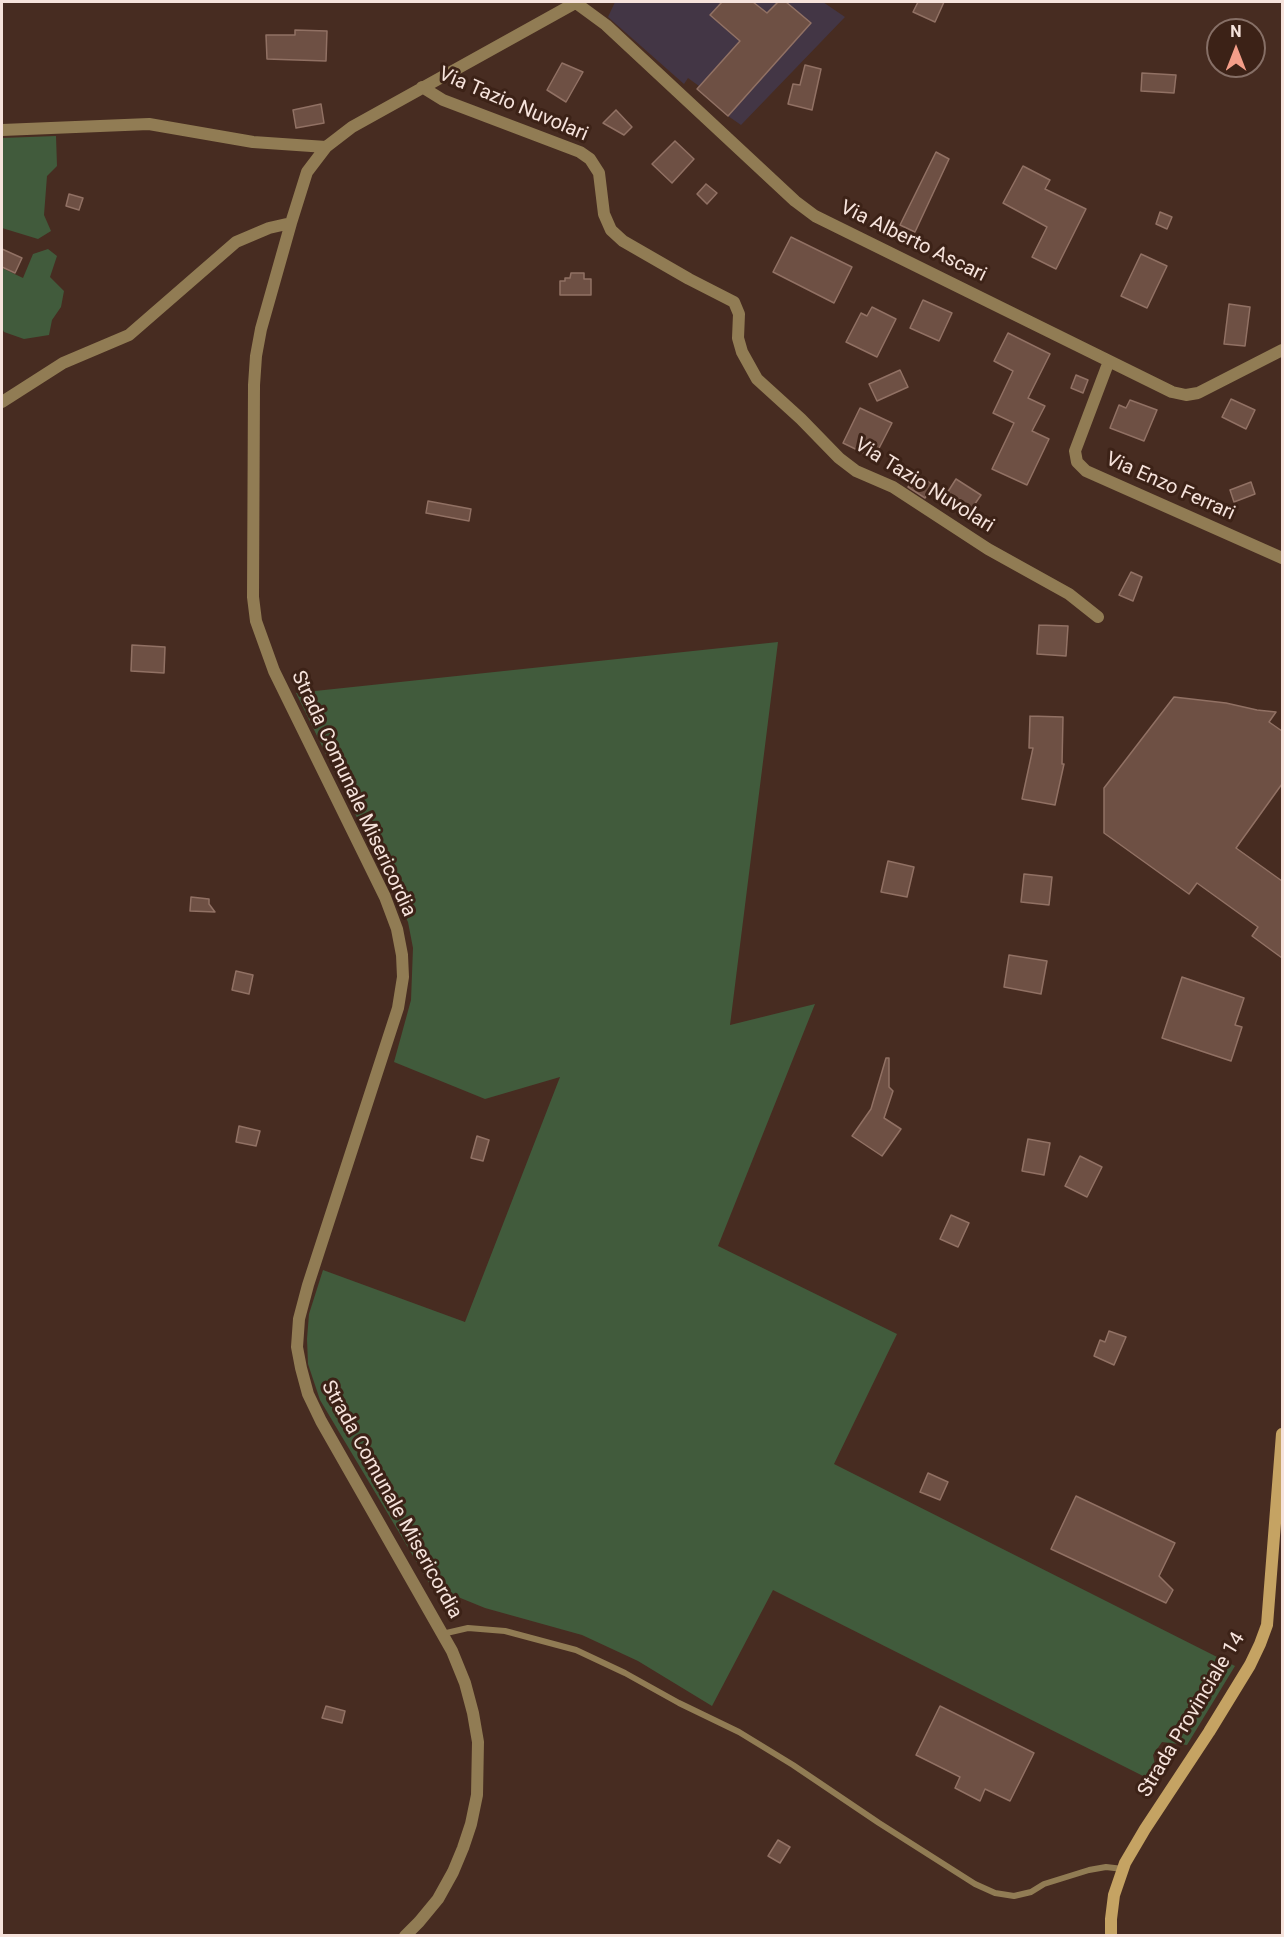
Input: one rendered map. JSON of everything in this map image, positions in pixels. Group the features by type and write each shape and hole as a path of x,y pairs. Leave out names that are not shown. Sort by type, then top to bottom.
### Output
{"main road":[{"name":"Strada Provinciale 14","path":"1111,1935 1114,1895 1123,1869 1145,1829 1209,1732 1260,1644 1267,1625 1282,1434"}],"street":[{"name":"Strada Comunale Misericordia","path":"405,1935 438,1899 453,1872 471,1824 477,1795 478,1742 465,1683 452,1652 321,1421 308,1394 297,1347 299,1319 308,1285 398,1008 403,977 397,929 385,897 274,671 256,621 253,597 256,356 261,329 307,172 326,147 352,126 577,2"},
{"name":"Via Alberto Ascari","path":"577,2 606,25 795,201 815,216 1108,361 1172,392 1186,395 1197,393 1282,350"},
{"name":"Via Tazio Nuvolari","path":"422,87 442,100 580,152 590,159 599,173 604,214 611,230 632,247 734,302 739,314 738,338 742,352 757,379 801,419 838,458 856,471 893,487 988,549 1069,594 1098,617"},
{"path":"2,130 149,123 253,142 326,147"},
{"path":"2,402 63,363 129,335 236,242 269,228 291,223"},
{"name":"Via Enzo Ferrari","path":"1108,361 1075,450 1077,462 1086,471 1282,558"}],"lane":[{"path":"442,1634 468,1629 505,1632 576,1650 739,1732 975,1884 996,1893 1014,1896 1089,1870 1106,1867 1123,1869"}],"shaded area":[{"path":"615,2 823,2 845,17 741,125 697,89 699,86 688,78 684,84 608,17"}],"green space":[{"path":"56,136 57,166 47,176 44,215 51,231 38,239 2,228 2,138"},
{"path":"48,249 57,256 50,277 64,291 61,307 52,320 49,335 24,339 4,332 2,328 2,268 23,278 33,254"},
{"path":"778,642 730,1025 815,1004 718,1246 897,1334 834,1464 1235,1666 1187,1745 1162,1742 1153,1755 1159,1784 773,1590 712,1706 638,1661 582,1635 485,1608 431,1586 320,1400 308,1364 307,1339 309,1314 323,1270 465,1322 560,1077 485,1099 394,1062 411,1000 413,948 408,922 296,693"}],"building":[{"path":"722,2 753,2 767,13 778,2 786,2 811,23 728,116 697,89 740,41 710,15"},
{"path":"918,2 944,2 935,22 913,12"},
{"path":"295,30 327,31 326,61 267,59 266,35 295,35"},
{"path":"562,63 583,72 566,102 547,90"},
{"path":"805,65 821,69 812,110 788,104 793,84 800,85"},
{"path":"1142,73 1176,75 1174,93 1141,91"},
{"path":"321,104 324,123 296,128 293,110"},
{"path":"616,110 632,127 624,135 603,123"},
{"path":"675,141 694,159 672,183 652,164"},
{"path":"936,152 949,159 915,232 900,225"},
{"path":"1023,166 1050,180 1045,189 1086,209 1056,269 1032,257 1047,227 1003,203"},
{"path":"706,184 717,193 707,204 697,194"},
{"path":"69,194 83,198 79,210 66,206"},
{"path":"1160,212 1172,217 1167,229 1156,224"},
{"path":"791,237 852,267 834,303 773,272"},
{"path":"2,249 22,258 15,273 2,267"},
{"path":"1141,254 1167,266 1147,308 1121,296"},
{"path":"571,273 584,273 584,279 591,279 591,295 560,295 560,281 570,278"},
{"path":"923,300 952,313 939,341 910,328"},
{"path":"1229,304 1250,307 1245,346 1224,344"},
{"path":"872,307 896,319 877,357 846,342 861,313 867,316"},
{"path":"1008,333 1050,354 1028,398 1045,406 1032,431 1049,439 1027,485 992,469 1014,423 993,413 1013,371 994,361"},
{"path":"900,370 908,387 877,401 869,384"},
{"path":"1076,375 1088,380 1083,393 1071,388"},
{"path":"1231,399 1255,410 1246,429 1222,417"},
{"path":"1130,400 1157,410 1144,441 1110,428 1119,405 1126,408"},
{"path":"860,408 892,423 874,458 843,443"},
{"path":"918,474 933,485 925,498 908,487"},
{"path":"956,479 981,495 966,517 942,501"},
{"path":"1251,482 1255,494 1234,502 1230,490"},
{"path":"428,501 471,509 469,521 426,513"},
{"path":"1131,572 1142,577 1133,601 1119,595"},
{"path":"1039,625 1068,626 1066,656 1037,654"},
{"path":"132,645 165,647 164,673 131,671"},
{"path":"1174,697 1276,712 1269,722 1282,731 1282,784 1236,848 1282,881 1282,958 1252,936 1258,927 1197,883 1189,894 1104,833 1104,788"},
{"path":"1030,716 1063,717 1062,764 1064,764 1055,805 1022,799 1033,748 1029,748"},
{"path":"888,861 914,867 907,897 881,892"},
{"path":"1024,874 1052,877 1049,905 1021,902"},
{"path":"191,897 209,899 209,904 215,912 190,911"},
{"path":"1009,955 1047,961 1041,994 1004,987"},
{"path":"236,971 253,975 249,994 232,990"},
{"path":"1182,977 1244,998 1235,1025 1242,1027 1231,1061 1162,1038"},
{"path":"886,1058 889,1058 889,1087 893,1091 884,1118 901,1129 882,1156 852,1136 871,1109"},
{"path":"239,1126 260,1131 256,1146 236,1142"},
{"path":"477,1136 489,1140 483,1161 471,1158"},
{"path":"1028,1139 1050,1143 1044,1175 1022,1171"},
{"path":"1080,1156 1102,1167 1087,1197 1065,1186"},
{"path":"951,1215 969,1223 958,1247 940,1239"},
{"path":"1109,1331 1126,1337 1114,1365 1094,1356 1100,1340 1105,1342"},
{"path":"928,1473 948,1482 940,1500 920,1492"},
{"path":"1076,1496 1175,1543 1159,1576 1173,1590 1166,1603 1051,1549"},
{"path":"326,1706 345,1711 342,1723 322,1718"},
{"path":"940,1706 1034,1753 1010,1801 985,1789 980,1801 955,1788 960,1777 916,1755"},
{"path":"778,1840 790,1847 780,1863 768,1856"}]}
